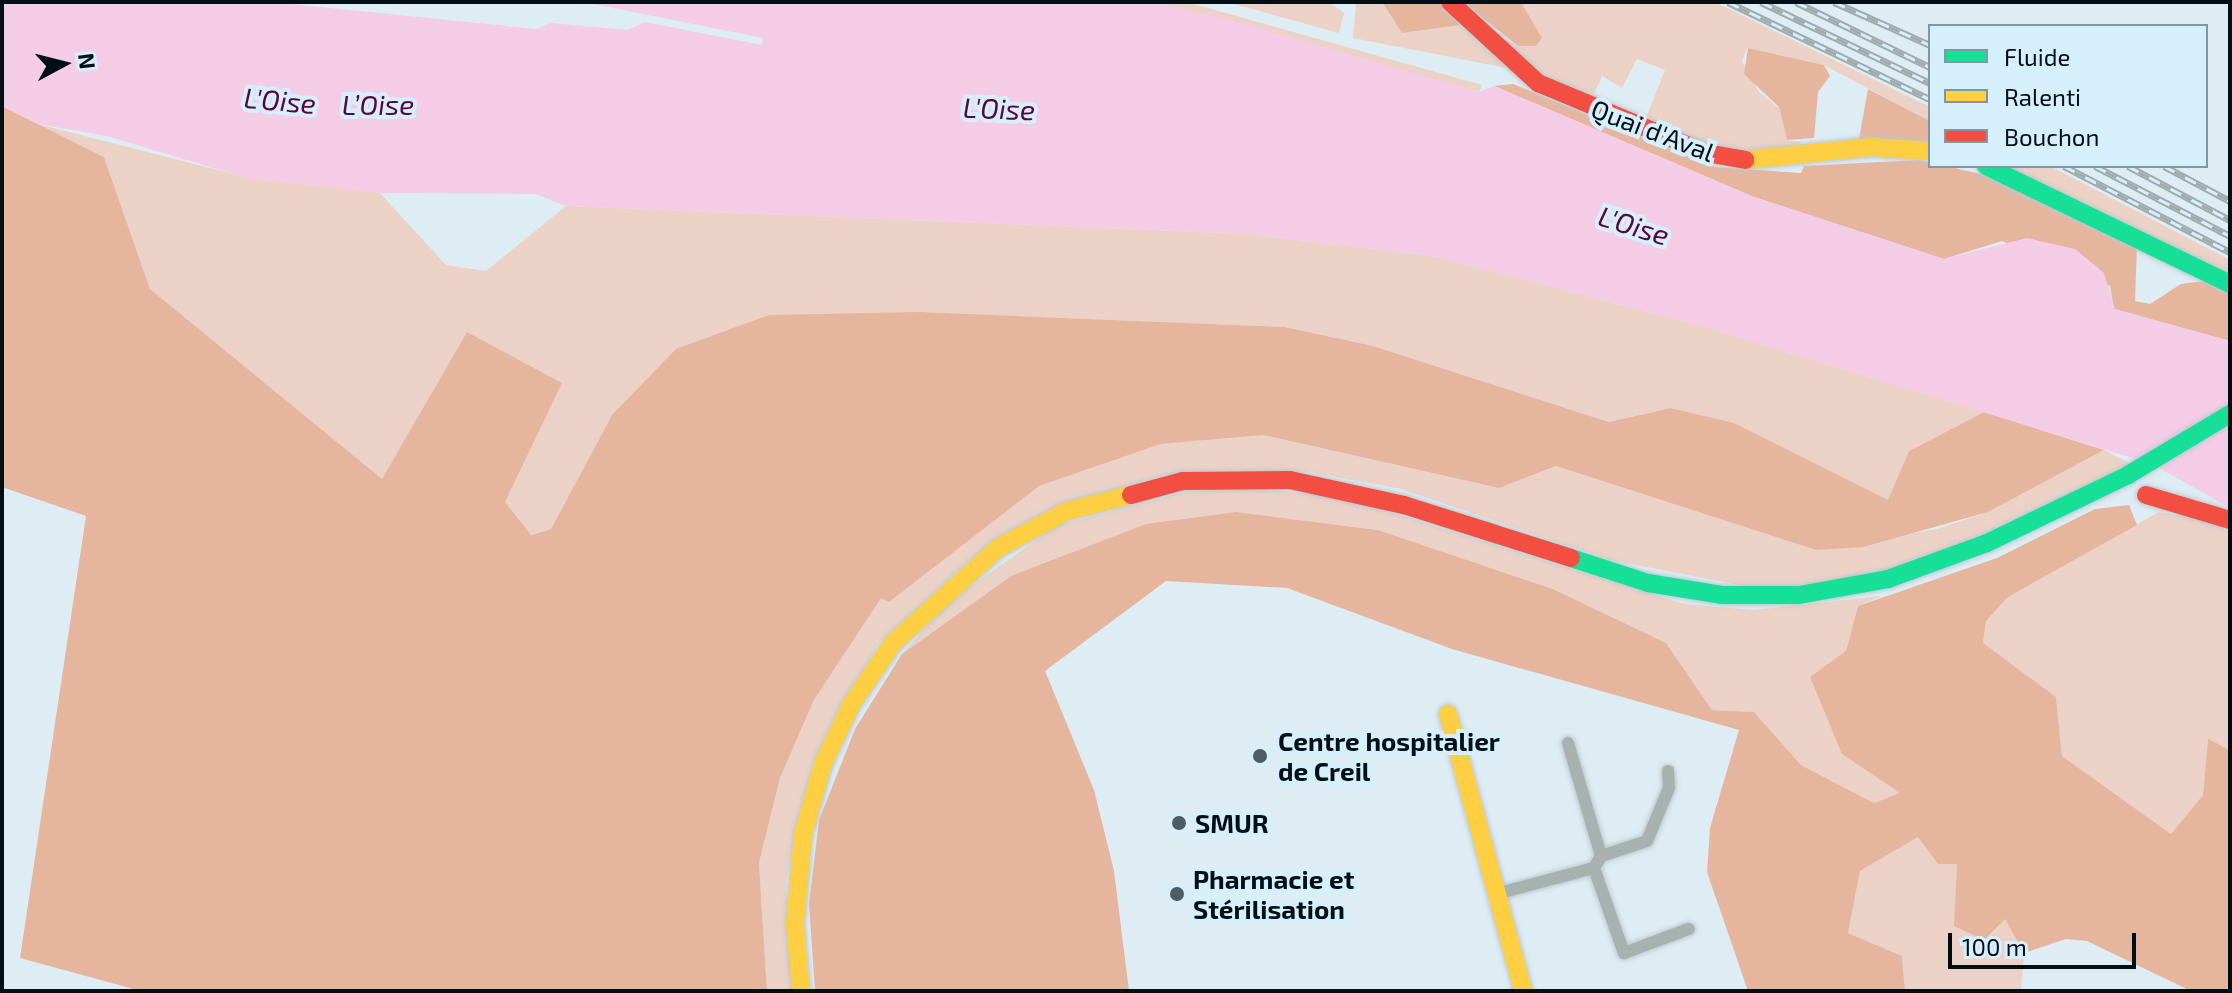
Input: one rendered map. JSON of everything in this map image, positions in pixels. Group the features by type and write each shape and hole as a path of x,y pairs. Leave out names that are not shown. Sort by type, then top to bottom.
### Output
{"main road":[{"name":"Quai d'Aval","path":"1450,2 1526,75 1731,160 1870,147 1928,151"},
{"path":"1990,168 2230,284"},
{"path":"801,991 795,924 803,835 823,764 851,705 901,632 947,587 1011,540 1080,506 1183,481 1290,480 1404,505 1621,577 1765,597 1904,574 2059,510 2230,414"},
{"path":"2146,495 2230,520"},
{"path":"1448,714 1523,991"}],"street":[{"path":"1568,743 1601,856"},
{"path":"1496,894 1594,868 1601,856 1651,838 1669,788 1668,771"},
{"path":"1594,868 1624,953 1689,929"}],"shaded area":[{"path":"1150,2 1190,3 1482,85 1479,92"},
{"path":"1227,2 1329,2 1344,13 1339,33"},
{"path":"1356,2 1382,2 1402,33 1460,25 1507,68 1353,38"},
{"path":"1382,2 1457,2 1452,11 1460,25 1402,33"},
{"path":"1463,2 1521,2 1542,38 1536,46 1518,46"},
{"path":"1521,2 1715,2 1928,106 1928,120 1824,65 1747,48 1742,61 1759,92 1779,108 1787,140 1802,142 1765,156 1712,148 1646,118 1665,70 1637,59 1622,88 1602,76 1593,96 1531,73 1499,36 1518,46 1535,46 1542,38"},
{"path":"1748,48 1824,65 1830,76 1818,92 1814,138 1787,140 1779,107 1744,74"},
{"path":"1513,84 1715,167 1801,173 1804,166 1919,160 1928,162 1928,168 1954,168 1981,174 2137,246 2135,301 2150,304 2181,284 2204,281 2230,292 2230,341 2114,309 2110,286 2002,241 1944,259 1754,197 1494,86"},
{"path":"1868,89 1928,120 1928,150 1859,139"},
{"path":"2,106 104,157 150,289 382,479 467,332 562,383 505,502 531,535 551,529 612,415 676,349 769,315 922,312 1285,327 1373,346 1609,422 1671,408 1734,423 1888,500 1909,451 1984,412 2104,450 1988,512 1863,547 1816,550 1556,466 1499,488 1263,435 1161,444 1039,486 889,602 881,598 814,700 780,778 759,863 767,991 141,991 20,958 86,516 2,487"},
{"path":"38,124 241,176 380,193 446,265 486,271 566,206 1248,234 1432,256 1702,326 1984,412 1909,451 1888,501 1734,423 1671,408 1609,422 1373,346 1285,327 922,312 612,415 551,529 530,535 505,502 561,383 467,332 382,480 150,289 104,157"},
{"path":"2008,168 2054,168 2230,260 2230,275"},
{"path":"1263,435 1499,488 1556,466 1816,550 1937,529 1988,512 2104,450 2131,464 1928,560 1858,579 1760,589 1611,560 1401,489 1309,472 1202,471 1095,495 966,563 878,644 813,762 786,880 792,991 767,991 759,863 780,778 814,700 881,597 1039,486 1161,444"},
{"path":"1249,488 1341,497 1684,604 1754,610 1882,596 1858,606 1846,651 1842,754 1901,793 1874,803 1801,765 1754,712 1712,710 1666,643 1553,589 1378,530 1236,512 1011,576 902,654 949,602 1056,526 1183,492"},
{"path":"2129,505 2137,525 2008,597 1986,621 1983,643 2056,697 2062,756 2171,834 2203,795 2208,739 2230,750 2230,991 2191,991 2087,941 2066,939 2024,953 2005,919 1984,940 1954,926 1957,864 1938,864 1918,837 1860,871 1848,933 1902,956 1905,991 1748,991 1707,872 1710,828 1739,730 1452,649 1287,588 1166,581 1045,671 1094,790 1114,871 1129,991 815,991 809,904 819,820 855,729 902,654 1011,576 1146,524 1236,512 1378,530 1553,589 1666,643 1712,710 1754,712 1801,765 1874,803 1900,793 1842,754 1810,677 1846,651 1858,606 1997,558 2095,509"},
{"path":"2159,512 2211,521 2230,533 2230,750 2208,740 2203,795 2171,834 2062,756 2056,697 1983,644 1986,621 2008,597"},
{"path":"1918,837 1957,864 1958,885 2005,918 2024,953 2021,991 1905,991 1902,956 1848,933 1860,871"}],"water":[{"path":"2,2 270,2 536,29 551,23 628,30 645,22 762,45 763,38 583,2 1150,2 1227,19 1478,92 1494,86 1754,197 1944,259 2027,238 2075,249 2104,273 2115,309 2230,341 2230,508 2152,464 1702,326 1432,256 1248,234 566,206 536,194 380,193 250,179 107,136 38,124 2,106"}],"railway":[{"path":"1728,2 1928,98"},
{"path":"1761,2 1928,82"},
{"path":"1796,2 1928,66"},
{"path":"1834,2 1928,44"},
{"path":"2068,168 2230,252"},
{"path":"2099,168 2230,236"},
{"path":"2132,168 2230,220"},
{"path":"2168,168 2230,201"}],"traffic: fast":[{"path":"1990,168 2230,284"},
{"path":"1571,558 1648,583 1723,595 1799,595 1888,579 1987,543 2128,475 2230,414"}],"traffic: slow":[{"path":"1745,160 1870,147 1928,151"},
{"path":"801,991 795,924 803,835 823,764 851,705 893,643 998,548 1067,511 1131,495"},
{"path":"1448,714 1523,991"}],"traffic: jam":[{"path":"1450,2 1538,83 1706,153 1745,160"},
{"path":"1131,495 1183,481 1290,480 1404,505 1571,558"},
{"path":"2146,495 2230,520"}],"place":[{"name":"Centre hospitalier de Creil","path":"1260,756"},
{"name":"SMUR","path":"1179,823"},
{"name":"Pharmacie et Stérilisation","path":"1177,894"}],"water label":[{"name":"L'Oise","path":"280,100"},
{"name":"L’Oise","path":"378,104"},
{"name":"L'Oise","path":"999,108"},
{"name":"L'Oise","path":"1634,225"}]}
